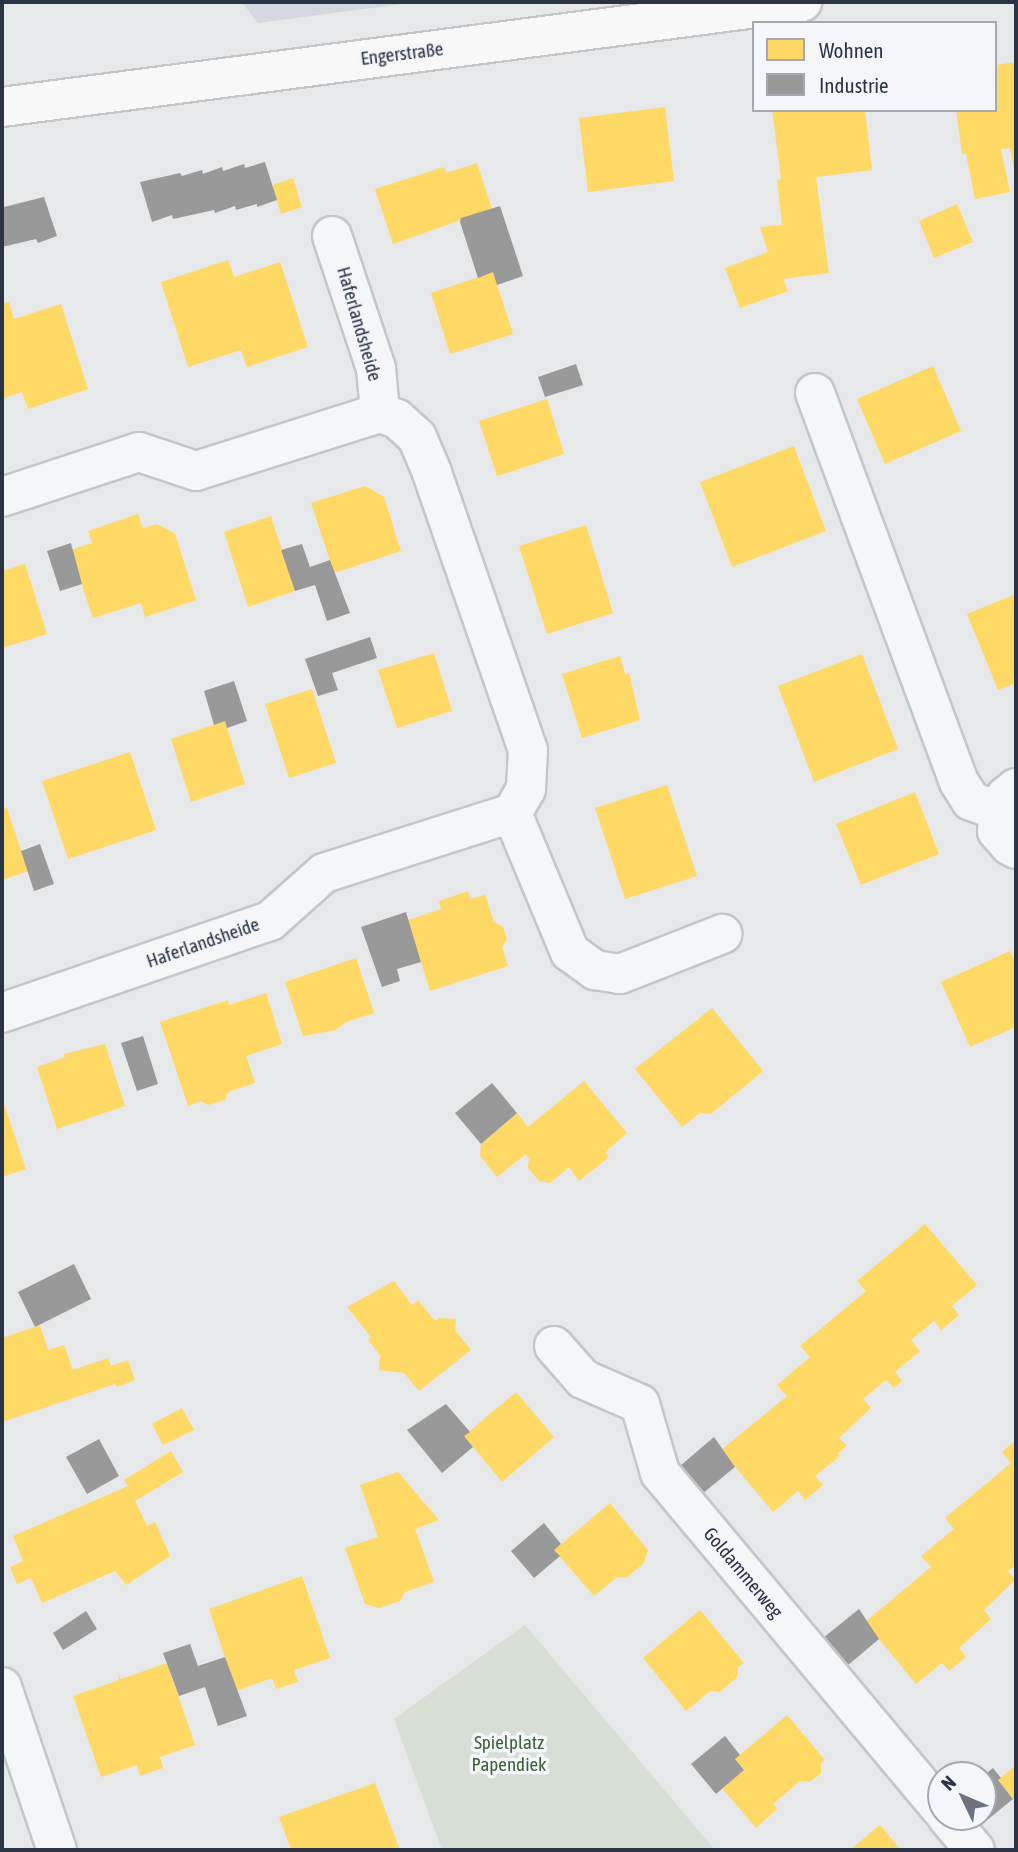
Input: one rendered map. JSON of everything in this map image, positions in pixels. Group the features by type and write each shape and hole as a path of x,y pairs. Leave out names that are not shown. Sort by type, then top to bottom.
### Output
{"main road":[{"name":"Engerstraße","path":"2,107 802,2"}],"street":[{"name":"Haferlandsheide","path":"332,236 376,368 380,413"},
{"path":"815,394 959,782 971,801 1007,799 998,831 1009,845 1016,849"},
{"path":"2,497 139,452 196,471 380,413 397,419 417,437 432,473 528,750 526,789 512,813 570,952 595,970 620,974 722,934"},
{"name":"Haferlandsheide","path":"2,1013 270,921 324,873 512,813"},
{"name":"Goldammerweg","path":"554,1346 583,1379 640,1404 660,1473 927,1792"},
{"path":"2,1688 47,1846"},
{"path":"959,1831 975,1850"}],"shaded area":[{"path":"242,2 417,2 258,23"}],"green space":[{"name":"Spielplatz Papendiek","path":"525,1625 715,1850 442,1850 394,1719"}],"building: Wohnen":[{"path":"1016,62 1016,181 1010,148 1001,149 1010,192 975,199 966,154 962,154 956,112 997,112 997,65"},
{"path":"665,107 674,181 588,192 579,118"},
{"path":"772,112 865,112 872,170 816,177 829,273 783,279 788,291 740,308 725,268 768,252 760,227 782,225 777,180 781,179"},
{"path":"477,163 492,209 393,244 375,189 444,167 446,173"},
{"path":"293,178 302,207 281,214 272,185"},
{"path":"957,204 973,242 934,258 919,221"},
{"path":"228,260 234,277 280,262 308,347 247,367 241,350 188,367 161,282"},
{"path":"493,272 513,334 450,354 431,293"},
{"path":"9,302 14,319 61,304 88,389 28,409 22,392 2,399 2,304"},
{"path":"933,366 961,431 885,464 857,399"},
{"path":"547,399 564,454 497,476 479,421"},
{"path":"794,446 826,531 732,567 700,482"},
{"path":"365,486 384,497 401,551 334,573 311,503"},
{"path":"138,514 143,528 157,524 175,534 196,600 145,617 141,603 93,618 70,550 92,543 88,531"},
{"path":"271,516 295,591 248,607 224,532"},
{"path":"586,525 613,613 547,634 519,546"},
{"path":"25,564 47,634 2,648 2,571"},
{"path":"1016,594 1016,683 998,690 967,614"},
{"path":"434,653 452,711 397,728 378,670"},
{"path":"862,654 898,749 814,782 778,686"},
{"path":"620,656 625,674 629,673 640,720 582,738 562,674"},
{"path":"312,689 336,763 289,778 265,704"},
{"path":"225,721 245,784 191,802 171,739"},
{"path":"130,752 156,830 68,859 42,781"},
{"path":"667,785 697,876 625,899 595,808"},
{"path":"915,792 939,854 861,885 836,824"},
{"path":"7,808 28,871 2,880 2,809"},
{"path":"468,891 470,899 485,895 494,922 503,927 507,939 502,947 508,966 430,991 408,920 441,909 439,901"},
{"path":"1010,951 1016,964 1016,1027 970,1047 941,982"},
{"path":"356,958 374,1013 346,1022 336,1030 303,1036 285,982"},
{"path":"266,993 282,1044 246,1056 255,1083 228,1092 225,1100 208,1105 201,1101 188,1106 160,1022 228,1000 229,1005"},
{"path":"712,1008 763,1071 711,1114 700,1113 682,1127 635,1069"},
{"path":"105,1044 125,1106 57,1129 37,1067 65,1057 64,1054"},
{"path":"584,1081 627,1133 605,1152 609,1157 579,1181 569,1167 550,1183 539,1181 528,1168 529,1159 526,1154 497,1177 480,1156 481,1144 517,1113 528,1127"},
{"path":"2,1098 26,1169 2,1177"},
{"path":"925,1224 977,1285 952,1306 959,1315 950,1323 941,1330 934,1321 911,1340 920,1351 895,1372 902,1381 894,1388 886,1380 863,1399 871,1408 839,1438 847,1446 838,1453 840,1456 815,1476 823,1485 805,1500 798,1491 773,1512 721,1450 787,1396 777,1385 810,1357 800,1346 866,1291 857,1281"},
{"path":"394,1281 412,1305 418,1300 435,1321 439,1318 456,1319 455,1330 471,1350 419,1391 404,1373 379,1370 380,1355 368,1340 371,1337 347,1307"},
{"path":"40,1325 48,1350 64,1345 73,1370 108,1358 111,1366 128,1360 135,1380 117,1387 115,1384 2,1422 2,1338"},
{"path":"516,1392 554,1437 502,1482 464,1436"},
{"path":"182,1408 194,1430 163,1445 152,1424"},
{"path":"1016,1440 1016,1564 1008,1571 1015,1580 984,1610 991,1619 959,1648 966,1657 949,1671 942,1663 916,1684 865,1622 931,1567 921,1556 954,1529 945,1518 1011,1463 1002,1452"},
{"path":"171,1451 183,1472 135,1501 147,1526 155,1522 170,1556 126,1585 115,1571 42,1603 31,1578 17,1584 10,1567 23,1561 13,1536 128,1486 124,1480"},
{"path":"398,1472 439,1520 415,1529 434,1582 405,1592 400,1601 379,1608 365,1604 345,1548 378,1537 360,1485"},
{"path":"610,1503 648,1550 644,1563 626,1578 617,1577 594,1596 554,1550"},
{"path":"302,1576 330,1658 294,1670 298,1682 276,1689 272,1678 236,1691 209,1609"},
{"path":"700,1610 744,1663 738,1667 737,1677 720,1692 710,1691 686,1711 643,1658"},
{"path":"167,1663 195,1745 160,1757 163,1768 140,1776 137,1765 101,1777 73,1696 119,1680 118,1673 121,1679"},
{"path":"787,1715 825,1760 821,1763 821,1773 810,1782 800,1781 773,1804 777,1809 756,1828 722,1788 744,1770 735,1759"},
{"path":"1016,1765 1016,1802 998,1780"},
{"path":"375,1783 400,1850 291,1850 279,1817"},
{"path":"880,1825 901,1850 850,1850"}],"building: Industrie":[{"path":"265,162 277,200 257,207 257,204 236,210 235,206 215,213 214,210 173,219 172,215 152,222 140,182 202,170 203,174 222,167 223,171 244,164 245,168"},
{"path":"44,197 57,236 38,243 36,239 2,247 2,203 4,207"},
{"path":"500,206 523,276 497,285 493,272 478,278 460,222 461,218"},
{"path":"576,364 583,385 545,397 538,377"},
{"path":"71,543 82,584 60,591 47,551"},
{"path":"302,544 310,567 330,560 350,613 327,621 315,585 295,591 281,550"},
{"path":"370,637 377,658 332,673 338,690 318,696 305,659"},
{"path":"234,681 247,721 227,728 225,721 214,725 204,691"},
{"path":"40,844 54,884 34,891 21,851"},
{"path":"406,912 421,962 397,969 400,981 382,987 361,927"},
{"path":"143,1036 158,1084 137,1091 121,1043"},
{"path":"492,1083 517,1113 481,1144 455,1113"},
{"path":"74,1264 91,1299 35,1327 18,1292"},
{"path":"446,1404 470,1432 464,1436 473,1447 442,1473 407,1430"},
{"path":"714,1437 735,1467 702,1494 680,1466"},
{"path":"99,1439 119,1476 87,1494 66,1457"},
{"path":"544,1523 561,1544 554,1550 560,1556 534,1578 511,1551"},
{"path":"859,1609 879,1639 847,1666 823,1638"},
{"path":"86,1611 97,1629 63,1650 53,1633"},
{"path":"190,1644 198,1666 225,1657 247,1716 218,1726 205,1687 179,1696 163,1653"},
{"path":"725,1736 740,1755 735,1759 744,1770 716,1794 691,1764"},
{"path":"997,1773 1001,1778 998,1780 1013,1799 997,1812"}]}
